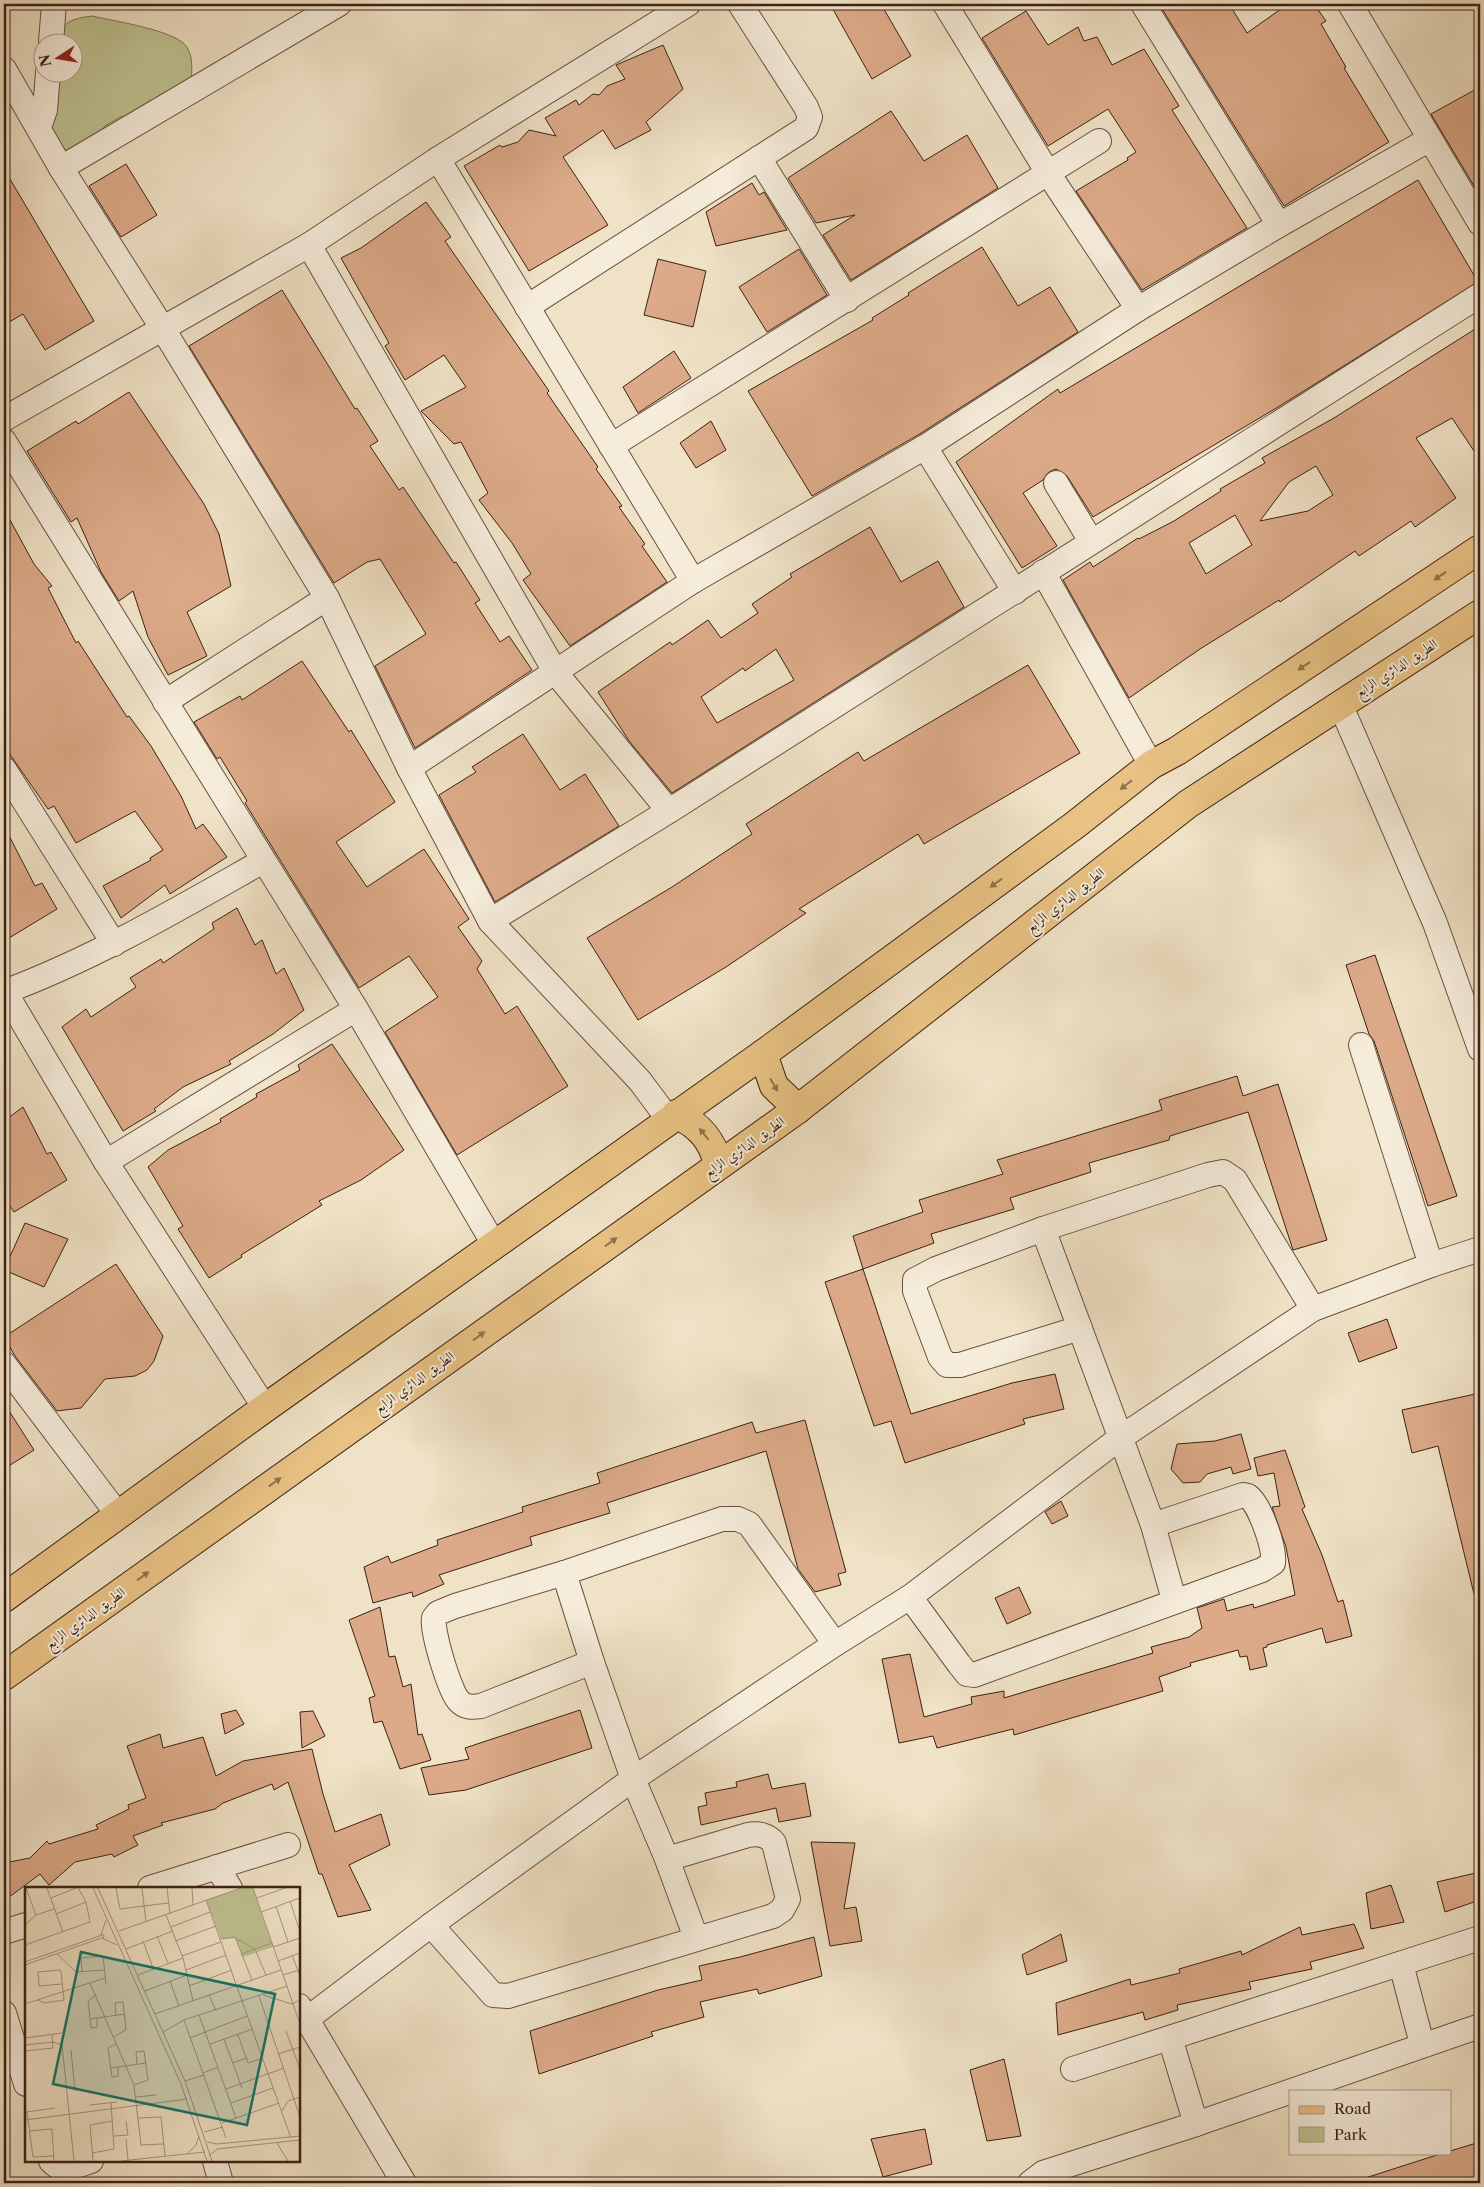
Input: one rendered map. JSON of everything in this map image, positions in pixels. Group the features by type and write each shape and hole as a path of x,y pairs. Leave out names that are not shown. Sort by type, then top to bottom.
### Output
{"main road":[{"path":"4,1598 266,1408 763,1054 1075,825 1151,765 1177,751 1480,549"},
{"name":"الطريق الدائري الرابع","path":"4,1676 798,1109 1188,804 1480,614"},
{"path":"763,1054 774,1086 798,1109"},
{"path":"673,1117 696,1126 704,1134 716,1154 718,1165"}],"street":[{"path":"52,32 54,4"},
{"path":"61,168 339,4"},
{"path":"4,419 309,245 438,159 688,4"},
{"path":"527,307 806,128 810,116 806,107 740,4"},
{"path":"945,4 1048,173 1138,310"},
{"path":"1143,4 1279,224"},
{"path":"1350,4 1480,223"},
{"path":"4,69 61,168 163,329 327,598 409,768 490,921 673,1117"},
{"path":"39,127 45,110 47,82"},
{"path":"409,768 693,581 925,447 1138,310 1279,224 1430,139"},
{"path":"611,446 1099,141"},
{"path":"759,158 847,300"},
{"path":"438,159 693,581"},
{"path":"309,245 556,673 669,812"},
{"path":"490,921 669,812 1015,592 1091,541 1480,295"},
{"path":"4,441 263,862 356,1009 495,1246"},
{"path":"925,447 1015,592"},
{"path":"1056,483 1091,541"},
{"path":"1044,572 1151,765"},
{"path":"165,702 327,598"},
{"path":"1340,704 1435,923 1480,1049"},
{"path":"4,768 114,944"},
{"path":"263,862 114,944 59,971 5,992 106,1162 266,1408"},
{"path":"106,1162 356,1009"},
{"path":"1361,1045 1431,1265"},
{"path":"1080,1328 960,1365 947,1365 940,1357 915,1291 915,1280 926,1273 1043,1229 1208,1175 1223,1172 1235,1180 1313,1309"},
{"path":"1043,1229 1153,1525 1174,1600"},
{"path":"404,2183 303,2012 431,1925 633,1779 835,1644 910,1597 1120,1438 1313,1309 1431,1265 1480,1249"},
{"path":"4,1367 119,1516"},
{"path":"910,1597 959,1664 970,1675 982,1674 1174,1600 1267,1568 1273,1563 1273,1552 1258,1508 1248,1496 1243,1495 1153,1525"},
{"path":"592,1662 481,1706 465,1706 460,1703 453,1691 434,1629 434,1618 444,1609 564,1573 722,1519 744,1520 749,1524 835,1644"},
{"path":"564,1573 592,1662 633,1779 667,1859 696,1938"},
{"path":"431,1925 493,1995 500,1997 773,1916 786,1905 788,1899 774,1842 758,1834 748,1835 667,1859"},
{"path":"153,1887 288,1845"},
{"path":"217,1867 229,1887"},
{"path":"4,1932 25,1925"},
{"path":"1073,2069 1480,1938"},
{"path":"1401,1964 1422,2044"},
{"path":"4,2013 25,2081"},
{"path":"1292,2090 1422,2044 1480,2026"},
{"path":"1170,2038 1196,2124"},
{"path":"1030,2183 1043,2173 1196,2124 1289,2091"},
{"path":"52,2162 57,2167 65,2169 88,2162"},
{"path":"215,2162 221,2183"}],"green space":[{"path":"92,16 152,29 174,37 189,50 192,66 191,82 154,112 120,117 105,126 93,140 75,154 60,152 45,112 48,82 82,82 82,32 59,32 68,23"}],"building":[{"path":"830,4 881,4 911,56 872,79"},
{"path":"1159,4 1229,4 1247,33 1288,4 1314,4 1326,21 1321,24 1346,67 1344,68 1389,142 1284,206"},
{"path":"1026,11 1048,45 1078,27 1084,41 1097,37 1112,65 1144,49 1179,106 1172,110 1247,228 1142,290 1076,191 1128,160 1127,158 1136,152 1108,109 1048,146 982,38"},
{"path":"663,45 683,89 646,122 651,130 615,149 603,130 563,157 608,225 529,271 464,166 500,145 502,147 518,142 529,130 556,136 545,118 576,100 579,105 593,94 599,95 607,86 625,79 616,65"},
{"path":"1480,87 1480,196 1431,114"},
{"path":"891,111 924,161 967,135 998,188 851,280 823,235 855,215 816,223 788,178"},
{"path":"126,164 157,215 121,237 89,186"},
{"path":"4,169 94,321 45,350 23,314 4,325"},
{"path":"1418,180 1478,282 1278,407 1093,517 1067,476 1056,469 1049,472 1043,480 1023,493 1057,546 1022,568 956,462 1058,389 1060,393"},
{"path":"752,183 759,195 764,192 787,230 716,246 706,212"},
{"path":"426,202 451,237 445,241 549,391 547,393 598,467 596,469 622,506 619,507 645,544 642,546 667,582 570,646 523,580 531,574 512,543 479,500 488,493 461,442 454,444 421,411 466,387 444,355 405,380 385,346 389,343 341,258 361,248"},
{"path":"982,247 1018,306 1050,287 1078,332 918,435 812,496 748,391 873,320 872,318 909,295 908,293"},
{"path":"799,249 827,295 767,332 739,287"},
{"path":"658,259 706,271 693,327 644,315"},
{"path":"282,290 355,409 357,408 378,441 370,446 399,490 403,487 454,563 456,562 480,600 475,603 500,642 509,636 532,670 415,748 375,666 426,634 380,559 367,562 334,583 189,346"},
{"path":"1480,326 1480,460 1452,418 1416,438 1456,498 1415,527 1411,521 1359,556 1355,551 1280,602 1279,600 1200,649 1129,698 1063,580 1090,562 1093,567 1138,538 1174,521 1221,491 1220,489 1265,463 1262,458 1334,418","holes":["1316,466 1333,495 1308,511 1260,521 1289,482","1235,515 1252,545 1206,574 1189,543"]},
{"path":"674,351 691,378 638,413 623,387"},
{"path":"129,392 204,504 219,534 231,586 187,612 207,656 168,675 148,637 133,591 119,601 101,572 77,518 71,522 27,451 76,421 78,424"},
{"path":"711,421 726,450 696,468 680,443"},
{"path":"4,509 34,564 52,586 48,588 76,643 78,641 127,717 129,716 151,746 181,796 196,829 203,824 227,857 170,894 165,885 121,918 103,886 151,860 150,858 163,850 135,811 76,843 54,806 48,809 4,746"},
{"path":"870,527 901,582 938,561 964,607 672,793 629,741 598,692 670,642 672,645 708,620 721,638 758,613 752,604 792,577 790,574","holes":["776,649 794,680 717,723 701,697 743,668 745,671"]},
{"path":"302,661 349,732 351,730 395,802 336,842 367,887 424,849 469,919 458,927 482,961 477,969 505,1014 517,1006 568,1086 457,1155 385,1032 438,997 409,956 359,988 245,803 247,801 220,757 217,759 194,722 240,696 242,700"},
{"path":"1028,665 1080,753 924,844 918,834 799,909 806,913 726,967 638,1020 587,938 672,887 752,834 746,824 858,752 864,761"},
{"path":"523,734 560,790 585,774 619,826 495,902 439,795 476,772 472,767"},
{"path":"4,826 35,886 42,883 57,909 4,941"},
{"path":"237,908 255,945 262,940 276,974 284,968 304,1010 273,1034 229,1061 231,1064 183,1087 154,1109 156,1111 123,1131 62,1027 86,1009 91,1017 136,987 130,978 161,959 163,963 214,929 212,923"},
{"path":"1375,955 1457,1196 1428,1206 1374,1041 1369,1034 1346,965"},
{"path":"332,1044 404,1150 361,1180 319,1201 322,1205 241,1255 242,1257 209,1278 178,1229 183,1226 148,1167 168,1150 221,1122 220,1119 257,1097 256,1094 300,1070 298,1065"},
{"path":"1237,1076 1243,1096 1278,1084 1327,1240 1293,1250 1248,1112 1170,1136 1169,1140 1089,1163 1091,1172 1010,1198 1014,1209 931,1234 934,1243 863,1269 853,1236 923,1212 919,1200 1003,1174 997,1160 1162,1110 1159,1100"},
{"path":"23,1107 47,1154 51,1152 67,1180 14,1212 4,1197 4,1121"},
{"path":"25,1223 68,1239 44,1287 4,1270"},
{"path":"116,1264 163,1336 154,1361 147,1370 135,1376 105,1379 81,1408 57,1411 15,1356 4,1337"},
{"path":"863,1269 911,1414 1012,1383 1055,1374 1064,1409 1023,1419 1025,1424 905,1463 891,1421 874,1426 825,1282"},
{"path":"1387,1319 1397,1348 1359,1362 1348,1333"},
{"path":"1480,1393 1480,1438 1475,1439 1480,1462 1480,1593 1474,1594 1438,1446 1412,1453 1402,1410"},
{"path":"4,1403 34,1450 4,1469"},
{"path":"805,1420 846,1572 838,1574 841,1585 815,1592 798,1569 766,1451 607,1503 610,1513 530,1537 532,1545 439,1575 444,1584 413,1597 412,1592 373,1603 364,1567 388,1556 391,1563 438,1545 437,1540 523,1512 522,1507 600,1483 597,1473 752,1422 756,1433"},
{"path":"1241,1434 1251,1469 1233,1474 1231,1467 1207,1474 1200,1482 1183,1483 1171,1469 1177,1444 1215,1441"},
{"path":"1285,1450 1305,1507 1302,1509 1322,1555 1338,1602 1343,1600 1352,1636 1326,1643 1322,1628 1267,1645 1267,1647 1263,1648 1267,1666 1250,1670 1247,1656 1240,1657 1238,1650 1190,1663 1191,1666 1159,1677 1163,1691 1014,1735 1013,1729 937,1748 933,1736 899,1743 882,1659 910,1654 924,1717 972,1704 971,1697 1004,1691 1004,1698 1153,1653 1151,1647 1189,1637 1202,1628 1197,1608 1224,1599 1227,1611 1253,1604 1254,1608 1295,1595 1286,1547 1272,1507 1280,1506 1274,1473 1258,1476 1254,1458"},
{"path":"1061,1501 1068,1516 1052,1524 1045,1512"},
{"path":"1019,1587 1031,1613 1007,1624 995,1598"},
{"path":"380,1607 389,1657 395,1656 403,1687 411,1684 418,1735 422,1734 431,1760 400,1769 382,1721 374,1723 369,1698 375,1696 349,1620"},
{"path":"236,1710 244,1724 225,1734 221,1714"},
{"path":"580,1710 592,1748 466,1790 429,1795 421,1768 469,1759 465,1748"},
{"path":"313,1711 325,1736 302,1748 300,1712"},
{"path":"160,1734 163,1748 203,1737 216,1776 243,1761 312,1749 335,1832 381,1814 390,1845 349,1865 371,1910 338,1917 322,1874 319,1874 288,1782 274,1790 272,1784 223,1803 215,1809 161,1823 163,1825 133,1836 138,1845 114,1857 112,1854 75,1862 49,1885 40,1874 4,1901 4,1863 30,1858 47,1841 49,1844 98,1829 96,1825 129,1809 128,1805 146,1798 127,1746"},
{"path":"768,1774 772,1789 805,1783 811,1816 779,1822 776,1808 701,1825 698,1807 707,1805 705,1793 737,1787 736,1782"},
{"path":"811,1842 855,1843 844,1909 856,1907 862,1941 830,1946"},
{"path":"1480,1872 1480,1900 1445,1912 1437,1882"},
{"path":"1391,1885 1404,1922 1371,1929 1366,1893"},
{"path":"1354,1924 1364,1948 1310,1962 1312,1969 1249,1982 1251,1989 1177,2005 1178,2010 1145,2020 1143,2012 1058,2035 1056,2003 1130,1979 1131,1985 1180,1973 1179,1969 1241,1951 1242,1955 1300,1927 1302,1935"},
{"path":"1061,1934 1067,1961 1027,1975 1022,1955"},
{"path":"814,1937 822,1976 759,1994 757,1989 700,2002 704,2017 651,2032 653,2036 539,2074 530,2031 658,1990 702,1980 699,1966"},
{"path":"1004,2059 1021,2136 987,2141 970,2070"},
{"path":"925,2129 932,2164 883,2177 871,2139"},
{"path":"1480,2142 1480,2183 1360,2183 1359,2180 1440,2154 1452,2154 1452,2150"}]}
